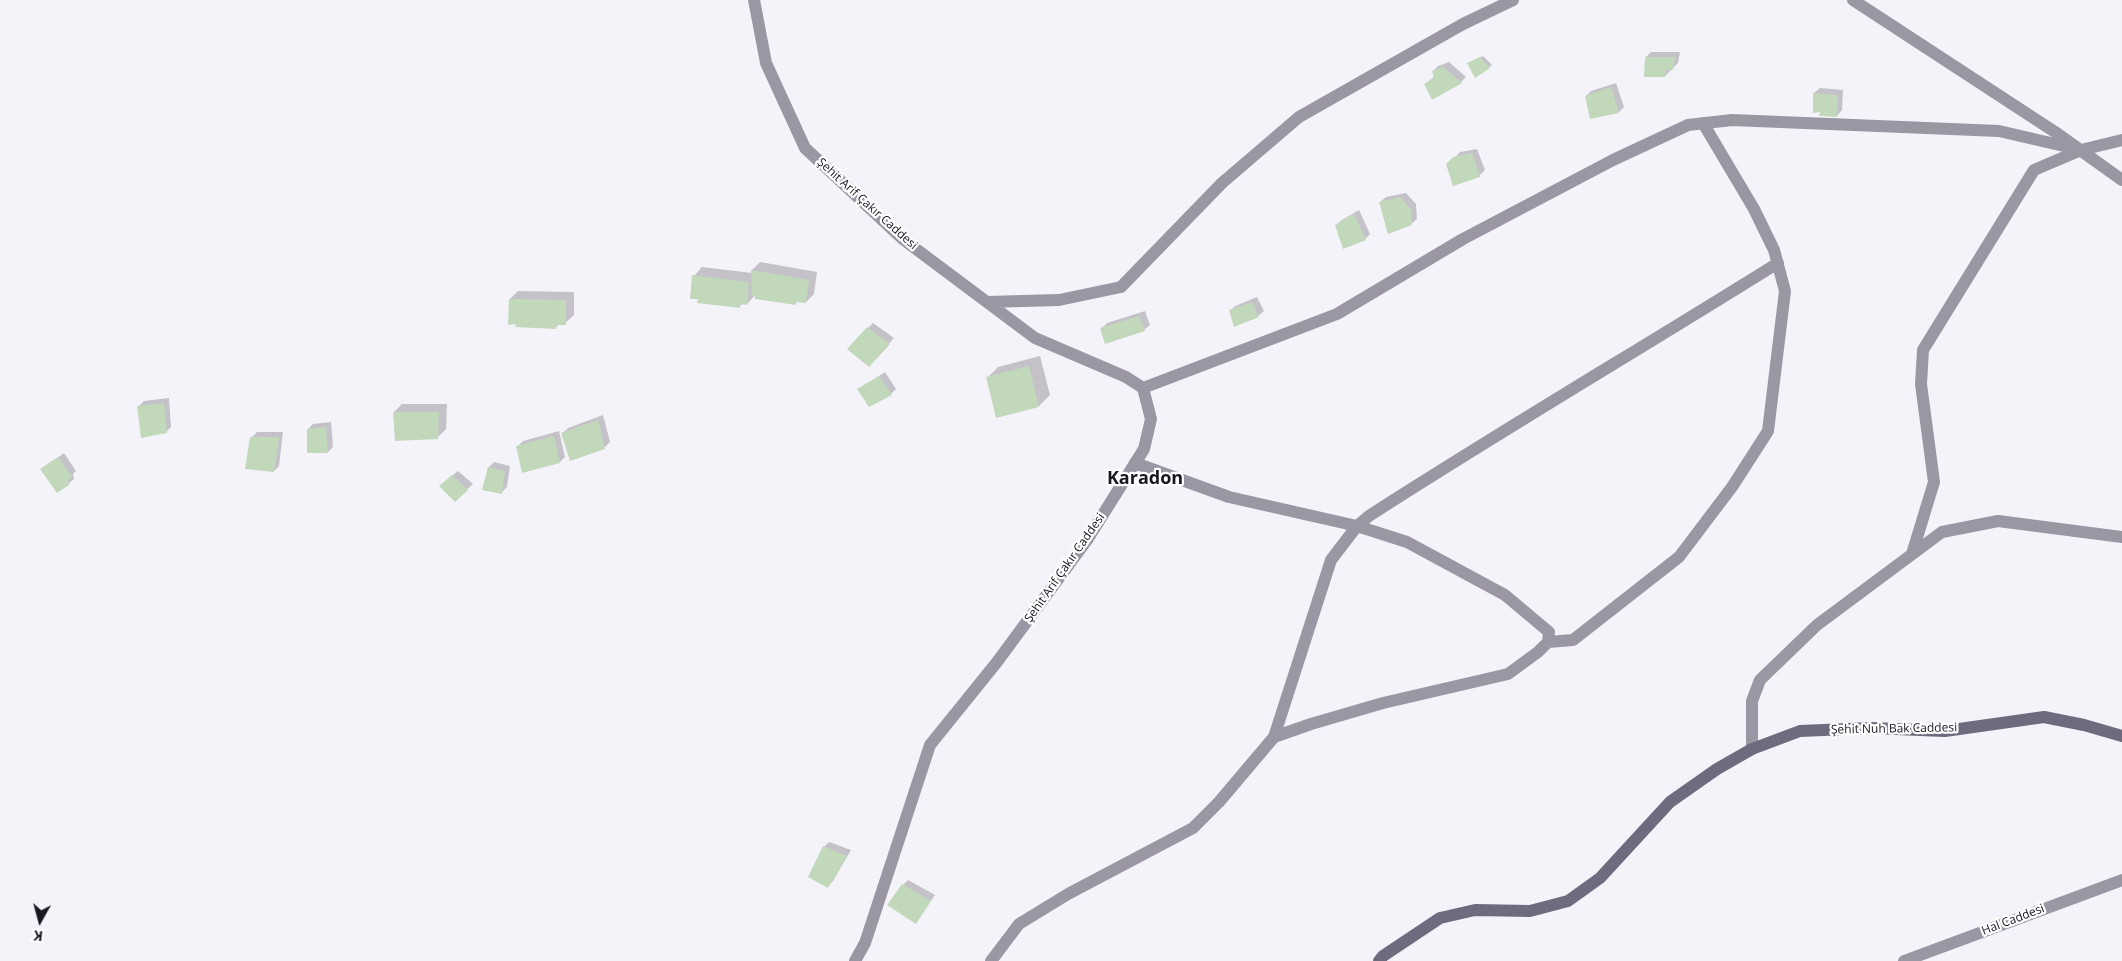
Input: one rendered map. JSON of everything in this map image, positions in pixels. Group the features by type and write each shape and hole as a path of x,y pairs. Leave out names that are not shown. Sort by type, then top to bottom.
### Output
{"main road":[{"name":"Şehit Nuh Bak Caddesi","path":"1379,961 1383,956 1440,918 1475,910 1530,911 1568,901 1600,878 1670,802 1717,769 1752,749 1800,731 1871,728 1945,731 2044,717 2084,725 2122,736"}],"street":[{"name":"Şehit Arif Çakır Caddesi","path":"754,0 766,63 805,148 904,240 1035,338 1126,377 1143,388 1151,419 1144,449 1087,540 997,662 930,745 865,944 856,961"},
{"path":"987,302 1060,300 1121,287 1222,183 1299,118 1464,24 1513,0"},
{"path":"1853,0 2081,150 2122,180"},
{"path":"1143,388 1337,314 1463,239 1613,160 1688,125 1732,120 1998,131 2081,150"},
{"path":"1548,642 1574,640 1679,557 1732,487 1768,431 1785,291 1774,250 1754,209 1704,123"},
{"path":"1912,554 1934,482 1921,384 1923,350 2034,170 2081,150 2122,140"},
{"path":"991,961 1019,924 1068,894 1193,828 1220,802 1274,737 1331,560 1357,526 1529,414 1778,263"},
{"path":"1135,463 1229,497 1357,526 1408,542 1505,595 1549,632 1548,642 1538,652 1508,674 1383,703 1274,737"},
{"path":"1752,749 1752,700 1760,680 1818,625 1942,532 1998,521 2122,537"},
{"name":"Hal Caddesi","path":"1904,961 2122,880"}],"building":[{"path":"1480,57 1490,68 1475,78 1467,63"},
{"path":"1645,57 1675,57 1673,70 1666,70 1665,77 1644,77"},
{"path":"1443,67 1462,83 1432,100 1424,84 1434,78 1432,71"},
{"path":"1611,87 1619,113 1590,119 1585,96"},
{"path":"1813,93 1838,95 1837,117 1819,116 1820,112 1813,113"},
{"path":"1472,153 1480,177 1453,186 1446,164 1453,157"},
{"path":"1400,197 1411,209 1412,225 1388,234 1379,202"},
{"path":"1354,214 1366,240 1343,249 1335,225"},
{"path":"751,270 809,280 806,303 796,302 796,305 755,299 755,295 752,296"},
{"path":"692,275 749,282 747,305 740,304 740,308 697,303 698,299 690,299"},
{"path":"509,299 566,300 566,325 557,325 556,329 515,327 516,324 508,325"},
{"path":"1252,302 1259,317 1234,327 1229,310"},
{"path":"1139,316 1145,331 1105,344 1100,328"},
{"path":"867,327 890,344 869,367 847,349"},
{"path":"1029,366 1039,407 996,418 986,377"},
{"path":"879,376 892,395 869,407 857,389"},
{"path":"164,403 167,433 141,438 137,406"},
{"path":"393,412 439,412 438,439 395,441"},
{"path":"598,420 605,449 570,461 561,433"},
{"path":"326,427 328,453 307,453 307,429"},
{"path":"554,436 560,463 522,473 516,446"},
{"path":"250,437 279,437 274,472 245,469"},
{"path":"58,457 72,477 68,480 69,485 57,493 40,469"},
{"path":"488,467 505,471 502,494 482,490"},
{"path":"452,475 468,490 455,502 439,486"},
{"path":"823,846 847,856 828,888 808,877"},
{"path":"902,884 931,901 916,924 887,905"}],"district":[{"name":"Karadon","path":"1145,479"}]}
